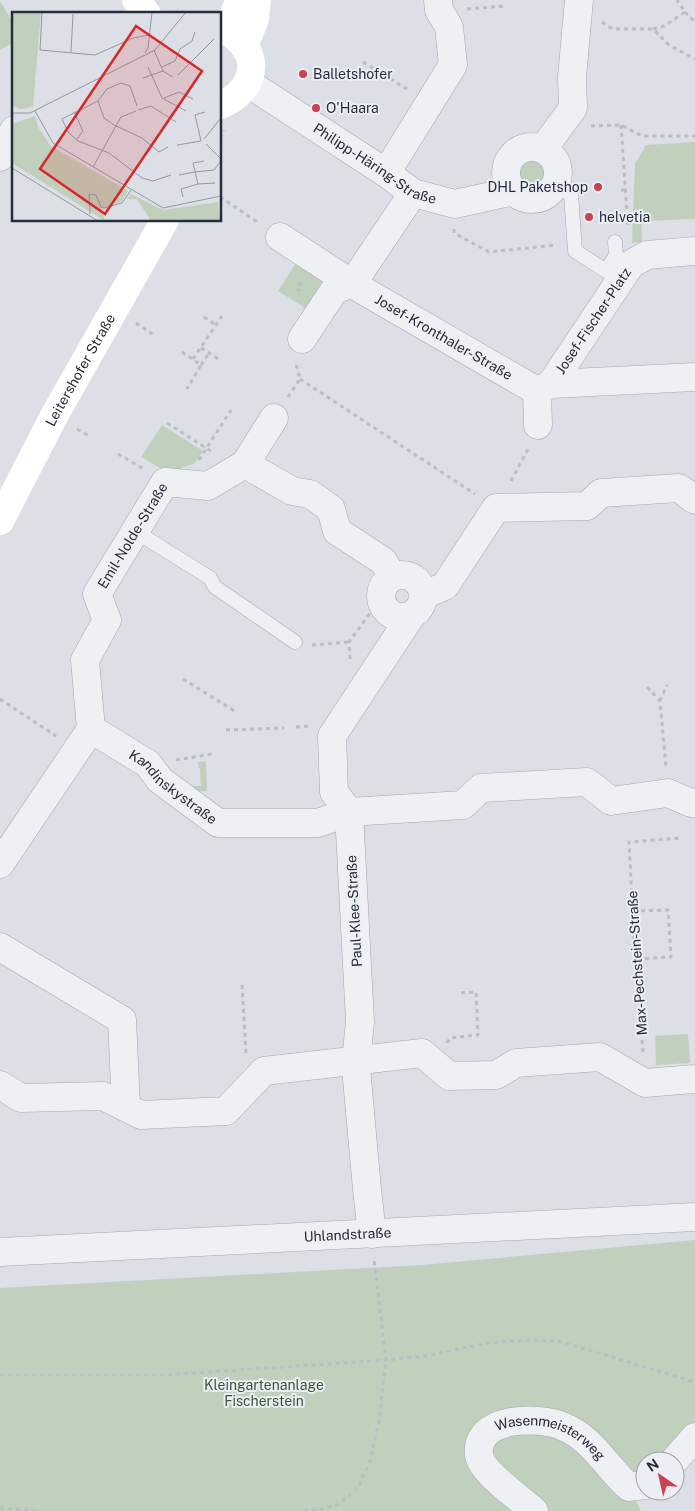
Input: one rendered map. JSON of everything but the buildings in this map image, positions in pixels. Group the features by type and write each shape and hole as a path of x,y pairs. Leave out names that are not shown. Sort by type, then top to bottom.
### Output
{"street":[{"path":"230,36 240,0"},
{"path":"230,36 255,19 256,0"},
{"path":"386,173 454,65 449,27 439,10 438,0"},
{"path":"543,149 573,108 572,77 578,4"},
{"path":"221,105 233,100 243,91 248,82 251,67 249,55 230,36"},
{"name":"Philipp-Häring-Straße","path":"248,82 386,173 413,193 455,204 514,191 528,198 543,197 554,186"},
{"path":"0,157 12,134"},
{"path":"514,191 507,177 509,161 514,155 528,147 543,149 551,154 556,161 558,179 554,186"},
{"path":"302,339 335,289 352,284 413,193"},
{"name":"Leitershofer Straße","path":"0,521 54,416 164,221"},
{"name":"Josef-Kronthaler-Straße","path":"280,237 352,284 544,388"},
{"name":"Josef-Fischer-Platz","path":"544,388 617,270 647,255 695,251"},
{"path":"538,425 544,388 695,377"},
{"path":"196,485 245,464 274,418"},
{"path":"245,464 292,491 310,494 331,509 337,531 383,561 393,577"},
{"name":"Emil-Nolde-Straße","path":"83,739 85,660 107,620 97,594 166,482 196,485"},
{"path":"349,812 334,792 332,736 418,606 422,588 414,578 407,576 393,577 384,586 382,605 392,615 398,617 418,606 445,586 486,501 587,506 600,493 679,488 695,500"},
{"path":"0,864 83,739"},
{"name":"Kandinskystraße","path":"83,739 148,764 160,780 218,823 318,823 349,812 463,804 481,788 587,782 612,801 668,793"},
{"path":"668,793 695,803"},
{"name":"Paul-Klee-Straße","path":"349,812 360,1022 356,1061 372,1234"},
{"path":"0,947 122,1020 126,1107"},
{"path":"0,1085 22,1098 103,1096 141,1116 226,1111 264,1070 422,1053 449,1076 496,1075 516,1063 600,1058 645,1083 695,1079"},
{"name":"Uhlandstraße","path":"0,1252 695,1217"},
{"name":"Wasenmeisterweg","path":"534,1511 508,1490 484,1466 478,1455 480,1443 486,1433 499,1425 516,1420 537,1420 561,1425 578,1434 594,1447 620,1480 629,1487 635,1486"},
{"path":"683,1451 695,1437"}],"lane":[{"path":"554,186 571,194 575,251 617,270 615,242"},
{"path":"135,531 210,578 215,587 295,642"}],"path":[{"path":"678,0 685,12 695,22"},
{"path":"578,4 613,29 653,29 664,26 685,12"},
{"path":"470,9 505,6"},
{"path":"653,29 670,46 695,59"},
{"path":"363,62 430,103"},
{"path":"617,270 626,190 621,125 642,136 695,136"},
{"path":"621,190 626,190"},
{"path":"221,198 280,237"},
{"path":"455,204 454,233 489,252 574,243"},
{"path":"193,359 222,316"},
{"path":"204,318 216,325"},
{"path":"302,339 293,354 300,379 486,501 538,431 538,425"},
{"path":"201,348 220,360"},
{"path":"182,352 201,365"},
{"path":"187,389 209,353"},
{"path":"274,418 300,379"},
{"path":"196,485 207,448 231,410"},
{"path":"167,423 207,448"},
{"path":"295,642 302,646 349,642"},
{"path":"184,679 236,712"},
{"path":"667,685 660,700 668,793"},
{"path":"647,687 660,700"},
{"path":"0,699 83,739"},
{"path":"226,730 284,728"},
{"path":"148,764 213,754"},
{"name":"Max-Pechstein-Straße","path":"645,1083 635,960 629,842 681,838"},
{"path":"633,912 668,910 671,957 635,960"},
{"path":"242,985 246,1066 264,1070"},
{"path":"434,1063 450,1038 478,1035 476,992 458,993"},
{"path":"304,1511 338,1505 358,1488 370,1461 379,1421 386,1360 372,1234"},
{"path":"0,1375 164,1375 386,1360 425,1356 487,1343 528,1340 558,1341 695,1382"},
{"path":"0,1508 37,1511"}],"green space":[{"path":"0,1 12,21 12,43 0,50"},
{"path":"695,142 695,219 641,221 642,242 632,243 635,164 646,145"},
{"path":"532,159 542,163 546,173 542,183 532,187 522,183 518,173 522,163"},
{"path":"299,258 328,275 307,309 278,291"},
{"path":"162,425 203,451 195,463 168,473 141,457"},
{"path":"206,761 207,791 194,791 190,789 192,786 201,786 198,762"},
{"path":"688,1034 690,1063 656,1065 655,1036"},
{"name":"Kleingartenanlage Fischerstein","path":"695,1240 695,1437 683,1451 635,1451 635,1486 629,1487 641,1511 0,1511 0,1288 422,1265"}],"place":[{"name":"Balletshofer","path":"303,74"},
{"name":"O'Haara","path":"316,108"},
{"name":"DHL Paketshop","path":"598,187"},
{"name":"helvetia","path":"589,217"}]}
